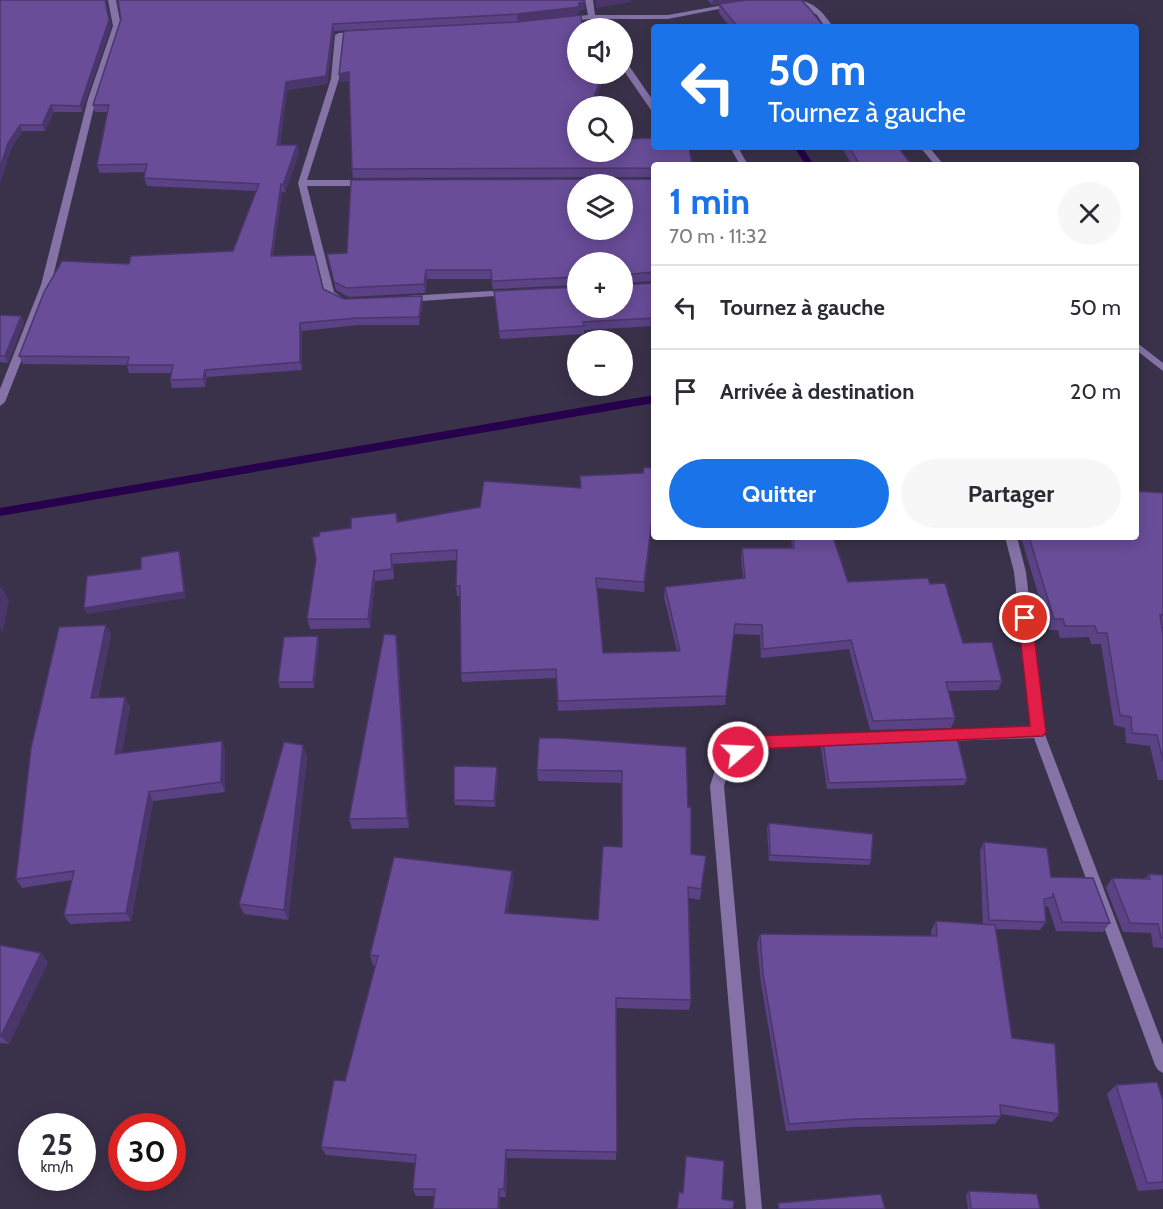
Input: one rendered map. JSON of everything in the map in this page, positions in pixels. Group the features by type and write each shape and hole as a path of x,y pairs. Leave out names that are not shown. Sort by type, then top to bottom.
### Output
{"street":[{"path":"0,402 46,285 92,99 117,26 112,0"},
{"path":"589,0 591,17"},
{"path":"798,0 820,13 827,24"},
{"path":"560,21 591,17 668,17 739,5"},
{"path":"346,302 330,294 302,183 335,78 339,34 363,33"},
{"path":"633,78 651,104"},
{"path":"927,150 937,162"},
{"path":"302,183 383,183"},
{"path":"393,299 520,293"},
{"path":"1139,348 1163,368"},
{"path":"1012,540 1020,572 1038,732 1163,1065"},
{"path":"754,1209 717,786 724,761 752,743 1038,732"}],"building":[{"path":"0,0 105,0 109,20 80,106 51,105 42,125 20,125 8,143 0,168"},
{"path":"118,0 584,0 585,2 579,3 579,7 517,14 333,24 326,76 286,82 277,145 297,145 283,185 281,184 271,256 315,255 323,289 344,299 422,296 419,317 357,318 300,323 300,362 205,370 203,379 170,380 173,365 127,365 129,357 19,356 44,292 62,261 129,264 131,256 233,251 259,184 144,178 147,164 97,165 109,105 93,105 121,19"},
{"path":"746,0 801,0 822,24 736,24 719,4"},
{"path":"581,15 581,18 567,18 567,84 599,84 594,96 567,96 567,162 633,162 633,139 651,138 651,150 690,150 692,162 651,162 651,168 352,169 349,72 339,74 344,31 517,22"},
{"path":"851,150 900,150 910,162 858,162"},
{"path":"567,179 567,240 633,240 633,179 651,179 651,272 633,274 633,252 567,252 567,278 492,281 491,270 426,270 424,284 346,288 334,282 327,254 347,253 351,180"},
{"path":"651,283 651,318 583,322 584,326 499,331 494,291 567,288 567,318 633,318 633,284"},
{"path":"0,315 21,316 5,356 0,356"},
{"path":"644,467 651,468 651,528 644,582 596,578 603,653 680,651 665,587 745,578 742,548 794,548 793,540 834,540 848,582 928,578 930,584 945,583 963,643 992,642 1002,681 946,682 955,718 873,721 851,640 763,649 762,625 735,624 726,696 558,701 556,669 461,673 460,586 456,586 457,550 391,554 392,569 374,571 368,619 307,619 316,559 312,537 319,536 320,532 351,528 351,518 396,513 397,522 480,507 484,481 581,488 580,476 643,473"},
{"path":"1139,491 1163,493 1163,615 1160,615 1163,634 1163,761 1157,735 1132,733 1131,717 1120,715 1107,633 1097,633 1095,626 1065,626 1063,619 1054,619 1030,540 1139,540"},
{"path":"179,551 184,592 84,608 87,576 141,569 141,557"},
{"path":"106,625 91,698 125,697 115,754 222,741 221,782 149,792 126,913 64,915 74,871 16,879 31,748 59,627"},
{"path":"384,634 396,635 407,818 349,819"},
{"path":"318,636 313,682 278,682 284,637"},
{"path":"957,737 967,779 829,783 823,742"},
{"path":"539,738 686,747 688,807 691,807 691,854 706,856 701,889 688,887 691,1000 616,998 617,1152 506,1150 504,1189 499,1189 498,1209 433,1209 435,1189 413,1189 416,1155 321,1147 334,1080 345,1081 378,956 370,955 394,857 512,871 505,913 598,920 603,846 622,847 622,771 537,770"},
{"path":"284,742 303,745 284,910 239,904"},
{"path":"454,766 497,767 494,801 454,800"},
{"path":"769,823 873,834 871,860 770,855"},
{"path":"984,842 1047,848 1051,877 1093,878 1110,923 1062,922 1053,893 1053,897 1044,899 1046,922 989,920"},
{"path":"1149,874 1163,875 1163,938 1161,938 1158,924 1130,923 1112,878 1150,879"},
{"path":"936,921 995,925 1012,1038 1055,1044 1059,1114 1000,1105 1001,1116 857,1119 789,1124 763,974 760,934 937,936"},
{"path":"0,945 41,953 1,1036 0,1036"},
{"path":"1157,1082 1163,1100 1163,1182 1147,1183 1116,1085"},
{"path":"686,1156 724,1161 722,1199 734,1201 733,1209 677,1209 679,1192 683,1193"},
{"path":"969,1191 1037,1194 1040,1209 971,1209"},
{"path":"881,1194 885,1209 779,1209 778,1203"}],"waterway":[{"path":"800,150 808,162"},
{"path":"0,512 651,400"}],"route":[{"path":"738,752 752,743 1038,732 1025,618"}]}
